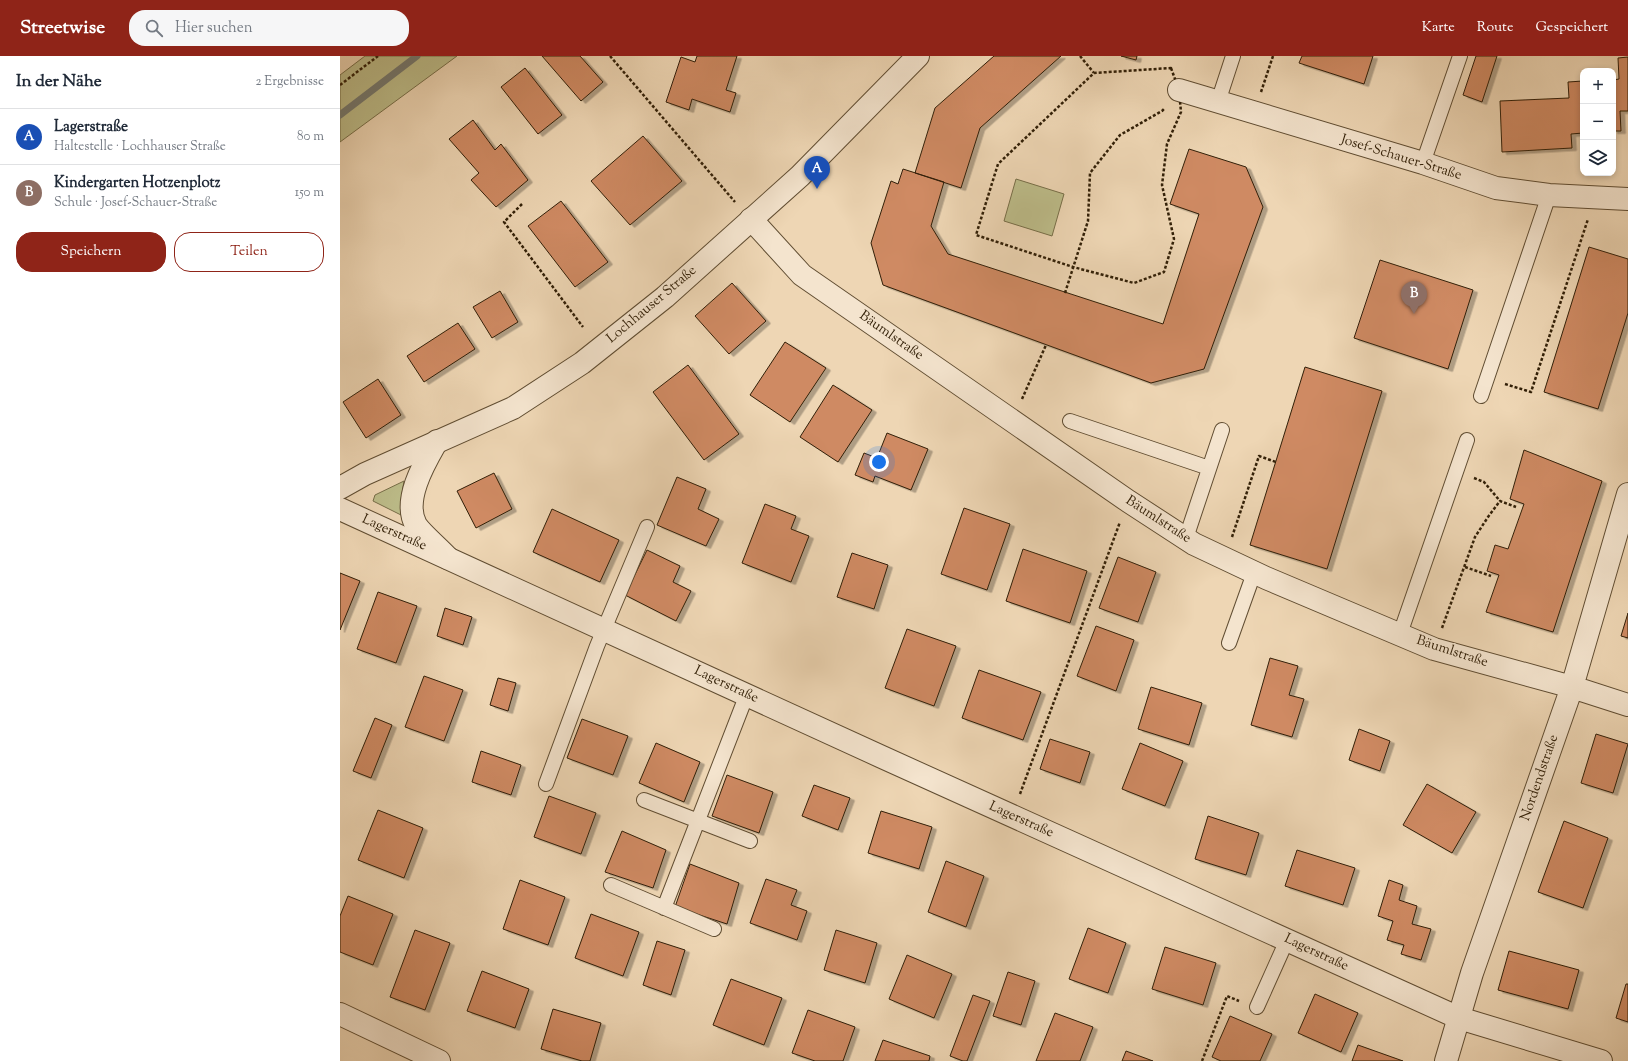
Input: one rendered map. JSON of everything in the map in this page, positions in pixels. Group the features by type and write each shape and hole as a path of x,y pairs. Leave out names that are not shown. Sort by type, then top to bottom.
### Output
{"street":[{"name":"Lochhauser Straße","path":"340,488 365,474 513,408 582,363 665,297 800,176 918,56"},
{"name":"Josef-Schauer-Straße","path":"1173,97 1218,102 1254,114 1423,163 1496,188 1549,195 1628,199"},
{"name":"Bäumlstraße","path":"751,219 802,274 1128,501 1194,544 1254,573 1434,649 1572,687 1628,705"},
{"name":"Lagerstraße","path":"437,441 418,479 412,498 413,513 416,524 448,558"},
{"name":"Nordendstraße","path":"1446,1061 1472,973 1572,687 1628,494"},
{"name":"Lagerstraße","path":"340,509 747,694 910,770 1459,1018 1601,1061"},
{"path":"340,1014 438,1061"}],"lane":[{"path":"1218,102 1233,56"},
{"path":"1423,163 1460,56"},
{"path":"1481,396 1549,195"},
{"path":"1070,421 1209,468"},
{"path":"1186,538 1222,430"},
{"path":"1400,634 1467,440"},
{"path":"546,784 572,710 647,527"},
{"path":"1229,643 1254,573"},
{"path":"664,908 747,694"},
{"path":"644,800 750,841"},
{"path":"611,885 714,929"},
{"path":"1257,1007 1287,940"}],"path":[{"path":"340,85 378,56"},
{"path":"610,56 735,202"},
{"path":"1080,56 1094,73"},
{"path":"1254,114 1273,56"},
{"path":"1171,68 1173,97 1181,112 1168,144 1162,185 1174,239 1164,272 1134,284 1073,267 976,235 998,164 1094,73 1171,68"},
{"path":"1065,293 1088,221 1090,172 1120,135 1162,111 1173,97"},
{"path":"1487,380 1531,392 1594,198"},
{"path":"522,204 504,222 583,327"},
{"path":"1012,421 1046,345"},
{"path":"1225,559 1259,456 1276,462"},
{"path":"1457,470 1484,482 1500,500 1516,506"},
{"path":"1434,649 1475,537 1500,500"},
{"path":"1019,797 1128,501"},
{"path":"1465,567 1491,576"},
{"path":"1202,1061 1227,996 1257,1007"}],"green space":[{"path":"365,56 457,56 340,142 340,75"},
{"path":"1016,179 1064,194 1052,236 1004,221"},
{"path":"404,481 401,500 403,516 373,501 375,495"}],"building":[{"path":"542,56 580,56 603,82 581,101"},
{"path":"697,56 737,56 726,90 736,93 730,112 692,99 689,110 666,102 681,57 695,62"},
{"path":"994,56 1061,56 980,128 961,188 915,173 935,108"},
{"path":"1121,56 1137,56 1136,60"},
{"path":"1302,56 1373,56 1364,84 1299,63"},
{"path":"1476,56 1497,56 1482,102 1463,95"},
{"path":"1628,57 1628,111 1620,111 1621,131 1616,131 1616,80 1619,79 1618,58"},
{"path":"525,68 562,115 538,134 501,87"},
{"path":"1580,81 1580,133 1571,134 1572,148 1502,152 1500,101 1569,98 1568,82"},
{"path":"473,120 495,150 501,144 528,180 496,207 471,180 479,173 449,139"},
{"path":"643,136 682,181 630,225 591,181"},
{"path":"1189,149 1246,167 1263,207 1204,369 1151,383 883,285 871,243 891,181 898,184 903,169 944,182 931,226 948,254 1163,324 1199,214 1170,204"},
{"path":"561,201 608,262 575,287 528,226"},
{"path":"1589,247 1628,259 1628,313 1598,409 1544,392"},
{"path":"1380,260 1473,290 1448,369 1354,338"},
{"path":"732,283 766,321 729,354 695,316"},
{"path":"500,291 518,322 492,338 473,307"},
{"path":"458,323 475,349 424,382 407,356"},
{"path":"785,342 826,368 790,422 750,395"},
{"path":"688,365 739,434 704,460 653,392"},
{"path":"1305,367 1382,391 1327,569 1250,545"},
{"path":"378,379 401,415 366,438 343,402"},
{"path":"833,385 872,410 838,462 800,437"},
{"path":"887,433 928,449 911,490 875,476 873,482 855,475 864,453 877,458"},
{"path":"1524,450 1602,481 1553,632 1486,612 1499,575 1487,571 1495,545 1508,549 1524,504 1510,499"},
{"path":"494,473 512,509 476,528 457,491"},
{"path":"677,477 706,489 698,509 719,519 706,546 657,525"},
{"path":"765,504 796,516 791,529 809,536 791,582 742,563"},
{"path":"964,508 1010,524 987,590 941,574"},
{"path":"552,509 619,540 600,582 533,552"},
{"path":"1023,549 1087,571 1070,623 1006,601"},
{"path":"647,550 680,566 673,582 691,591 676,621 625,595"},
{"path":"852,553 888,565 874,609 837,597"},
{"path":"1118,557 1156,572 1138,622 1099,608"},
{"path":"340,573 360,581 340,630"},
{"path":"378,592 417,606 396,663 357,649"},
{"path":"445,608 472,617 463,645 437,636"},
{"path":"1628,613 1628,638 1621,636"},
{"path":"1096,626 1134,640 1116,691 1077,676"},
{"path":"907,629 956,646 934,706 885,688"},
{"path":"1270,658 1298,666 1289,695 1304,699 1292,737 1251,725"},
{"path":"979,670 1041,692 1023,740 962,718"},
{"path":"424,676 463,690 444,741 405,727"},
{"path":"498,678 516,683 508,711 490,705"},
{"path":"1151,687 1202,703 1189,745 1138,729"},
{"path":"375,718 392,725 371,778 353,771"},
{"path":"582,719 628,736 613,775 567,758"},
{"path":"1359,729 1390,741 1380,771 1349,760"},
{"path":"1596,734 1628,744 1613,793 1581,783"},
{"path":"1050,739 1090,752 1080,783 1040,769"},
{"path":"656,743 700,762 684,802 639,783"},
{"path":"1140,743 1183,761 1165,806 1122,789"},
{"path":"481,751 521,765 511,795 472,782"},
{"path":"727,775 773,792 759,833 712,816"},
{"path":"1427,784 1476,812 1452,853 1403,825"},
{"path":"814,785 850,798 838,830 802,816"},
{"path":"549,796 596,813 581,854 534,837"},
{"path":"378,810 423,828 404,878 358,860"},
{"path":"881,811 932,827 919,869 868,853"},
{"path":"1208,816 1259,833 1246,875 1195,859"},
{"path":"1564,821 1608,838 1583,908 1538,892"},
{"path":"622,831 666,850 653,888 605,872"},
{"path":"1297,850 1355,868 1343,905 1285,886"},
{"path":"946,861 984,876 966,927 928,912"},
{"path":"690,864 739,883 727,924 675,907"},
{"path":"766,879 797,890 791,905 807,911 797,940 750,923"},
{"path":"520,880 565,897 548,945 503,929"},
{"path":"1389,880 1403,885 1399,900 1417,906 1412,924 1431,929 1421,960 1401,954 1404,945 1387,940 1393,921 1378,916"},
{"path":"348,896 393,914 373,965 340,952 340,916"},
{"path":"591,914 639,932 623,976 575,958"},
{"path":"1088,928 1126,943 1108,993 1069,979"},
{"path":"415,930 450,943 425,1010 390,997"},
{"path":"836,930 877,943 865,983 824,970"},
{"path":"657,941 685,950 671,995 643,985"},
{"path":"1165,947 1216,963 1203,1005 1152,989"},
{"path":"1509,951 1579,970 1568,1009 1498,990"},
{"path":"907,955 952,974 934,1018 889,999"},
{"path":"482,971 529,989 515,1028 467,1011"},
{"path":"1008,972 1035,981 1021,1025 993,1016"},
{"path":"731,979 782,998 764,1045 713,1025"},
{"path":"1626,984 1628,984 1628,1022 1616,1018"},
{"path":"1315,994 1358,1013 1341,1052 1298,1033"},
{"path":"973,995 990,1001 967,1061 963,1061 950,1056"},
{"path":"553,1009 601,1023 590,1061 582,1061 541,1049"},
{"path":"808,1010 855,1027 843,1061 815,1061 792,1053"},
{"path":"1055,1013 1093,1027 1080,1061 1036,1061"},
{"path":"1230,1016 1272,1034 1260,1061 1221,1061 1212,1057"},
{"path":"883,1040 930,1056 929,1061 875,1061"},
{"path":"1358,1045 1403,1061 1352,1061"},
{"path":"1126,1051 1153,1061 1122,1061"}],"waterway":[{"path":"340,115 417,56"}],"place":[{"name":"Lagerstraße","path":"817,189"},
{"name":"Kindergarten Hotzenplotz","path":"1414,314"}]}
